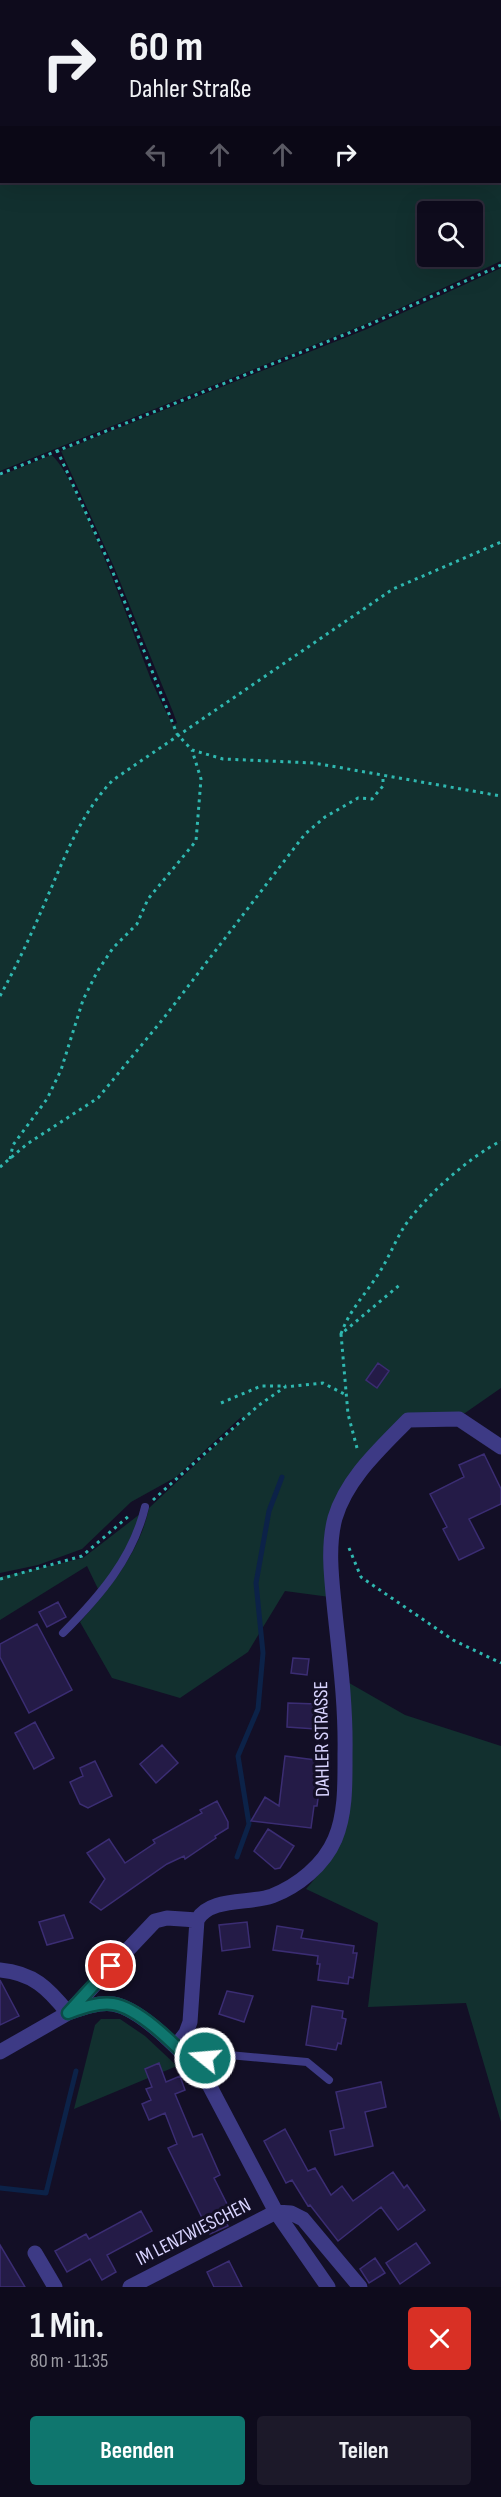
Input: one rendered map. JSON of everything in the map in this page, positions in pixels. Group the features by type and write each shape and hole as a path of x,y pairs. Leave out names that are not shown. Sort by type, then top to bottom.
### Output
{"street":[{"name":"DAHLER STRASSE","path":"197,1920 211,1906 260,1899 283,1891 314,1869 325,1858 335,1839 345,1792 346,1724 331,1553 335,1518 362,1467 408,1420 459,1419 501,1447"},
{"path":"68,2013 148,1926 167,1918 197,1920 190,2022 186,2033 176,2046"},
{"path":"0,1970 35,1978 50,1990 68,2013"},
{"path":"0,2052 68,2013 95,2005 119,2006 143,2020 176,2046 207,2081 276,2212 316,2266 328,2287"},
{"path":"276,2212 291,2213 303,2219 360,2287"},
{"name":"IM LENZWIESCHEN","path":"130,2287 276,2212"},
{"path":"35,2253 55,2287"}],"lane":[{"path":"63,1633 89,1607 111,1580 140,1531 145,1507"},
{"path":"192,2062 218,2054 307,2062 329,2080"}],"path":[{"path":"0,474 366,326 501,265"},
{"path":"10,1159 13,1145 47,1099 61,1070 83,1000 97,972 114,948 136,924 148,899 196,841 201,778 192,750 177,734 110,565 57,450"},
{"path":"0,996 25,950 80,821 95,798 113,780 177,734 393,589 501,542"},
{"path":"192,750 223,759 315,763 383,777 501,796"},
{"path":"0,1167 27,1144 98,1098 170,1010 305,834 325,817 358,798 372,799 383,786 383,777"},
{"path":"362,1467 348,1414 346,1395 342,1334 348,1315 389,1258 405,1226 428,1199 479,1154 501,1142"},
{"path":"342,1334 402,1283"},
{"path":"0,1579 82,1556 105,1539 125,1517 145,1507 259,1404 285,1387 323,1383 346,1395"},
{"path":"221,1403 261,1386 294,1386"},
{"path":"335,1518 361,1577 453,1640 501,1663"}],"green space":[{"path":"0,183 501,183 501,261 366,324 0,471"},
{"path":"501,268 501,1388 465,1413 405,1416 340,1493 330,1597 285,1591 248,1652 180,1698 112,1678 80,1622 112,1583 131,1555 145,1524 149,1508 243,1420 241,1417 176,1477 131,1502 82,1549 38,1565 0,1573 0,476 51,455 62,468 90,524 153,684 173,725 177,723 173,712 114,567 61,451 367,329"},
{"path":"140,1514 128,1549 99,1591 87,1566 0,1620 0,1577 83,1558"},
{"path":"344,1680 405,1715 501,1746 501,2122 466,2003 368,2007 378,1923 306,1889 330,1861 346,1820"},
{"path":"101,2019 120,2019 145,2036 177,2066 74,2109 95,2025"}],"building":[{"path":"378,1363 389,1371 377,1388 366,1380"},
{"path":"484,1454 501,1489 501,1504 469,1519 484,1548 459,1560 443,1529 447,1527 430,1494 464,1477 459,1465"},
{"path":"58,1602 66,1617 47,1627 39,1612"},
{"path":"37,1624 72,1690 29,1713 0,1657 0,1644"},
{"path":"293,1658 309,1659 307,1675 291,1673"},
{"path":"288,1703 317,1704 316,1729 287,1727"},
{"path":"35,1722 54,1758 34,1769 15,1733"},
{"path":"162,1745 178,1763 156,1783 140,1764"},
{"path":"285,1756 323,1761 317,1806 314,1806 311,1828 251,1821 265,1797 279,1806"},
{"path":"95,1761 112,1796 88,1808 80,1804 70,1782 83,1776 80,1768"},
{"path":"217,1801 228,1822 228,1828 215,1836 216,1838 185,1859 184,1856 167,1864 101,1910 90,1902 105,1879 87,1853 109,1839 125,1863 155,1843 153,1840 202,1813 200,1810"},
{"path":"268,1829 294,1846 280,1868 275,1869 254,1851"},
{"path":"64,1915 73,1938 47,1945 39,1922"},
{"path":"247,1922 250,1947 222,1951 219,1925"},
{"path":"277,1926 303,1930 301,1938 354,1946 353,1953 357,1953 353,1978 349,1977 348,1984 318,1980 320,1964 317,1964 318,1956 273,1950"},
{"path":"0,1980 19,2016 0,2025"},
{"path":"227,1991 253,1996 244,2022 219,2014"},
{"path":"312,2006 343,2011 342,2018 346,2019 341,2044 338,2043 336,2050 306,2045"},
{"path":"159,2063 166,2082 180,2076 185,2090 175,2094 193,2137 202,2134 220,2175 214,2178 232,2214 224,2218 228,2226 210,2234 168,2148 177,2144 165,2113 149,2120 142,2104 151,2100 146,2089 152,2087 145,2069"},
{"path":"381,2082 386,2107 365,2112 373,2146 335,2155 330,2131 344,2128 336,2092"},
{"path":"285,2129 308,2171 315,2168 331,2195 342,2186 353,2201 393,2172 404,2188 407,2185 425,2210 398,2230 381,2207 338,2241 310,2205 308,2206 292,2180 286,2183 264,2141"},
{"path":"141,2211 152,2231 107,2255 116,2272 102,2280 90,2259 67,2272 55,2251 86,2234 89,2239"},
{"path":"416,2243 430,2263 400,2284 386,2263"},
{"path":"0,2245 25,2287 0,2287"},
{"path":"375,2258 385,2273 369,2283 360,2269"},
{"path":"229,2261 242,2287 214,2287 207,2272"}],"waterway":[{"path":"237,1857 249,1824 238,1756 258,1709 263,1653 256,1583 269,1511 282,1477"},
{"path":"0,2188 46,2193 76,2071"}],"route":[{"path":"111,1966 68,2013 95,2005 119,2006 152,2026 192,2062 205,2058"}]}
